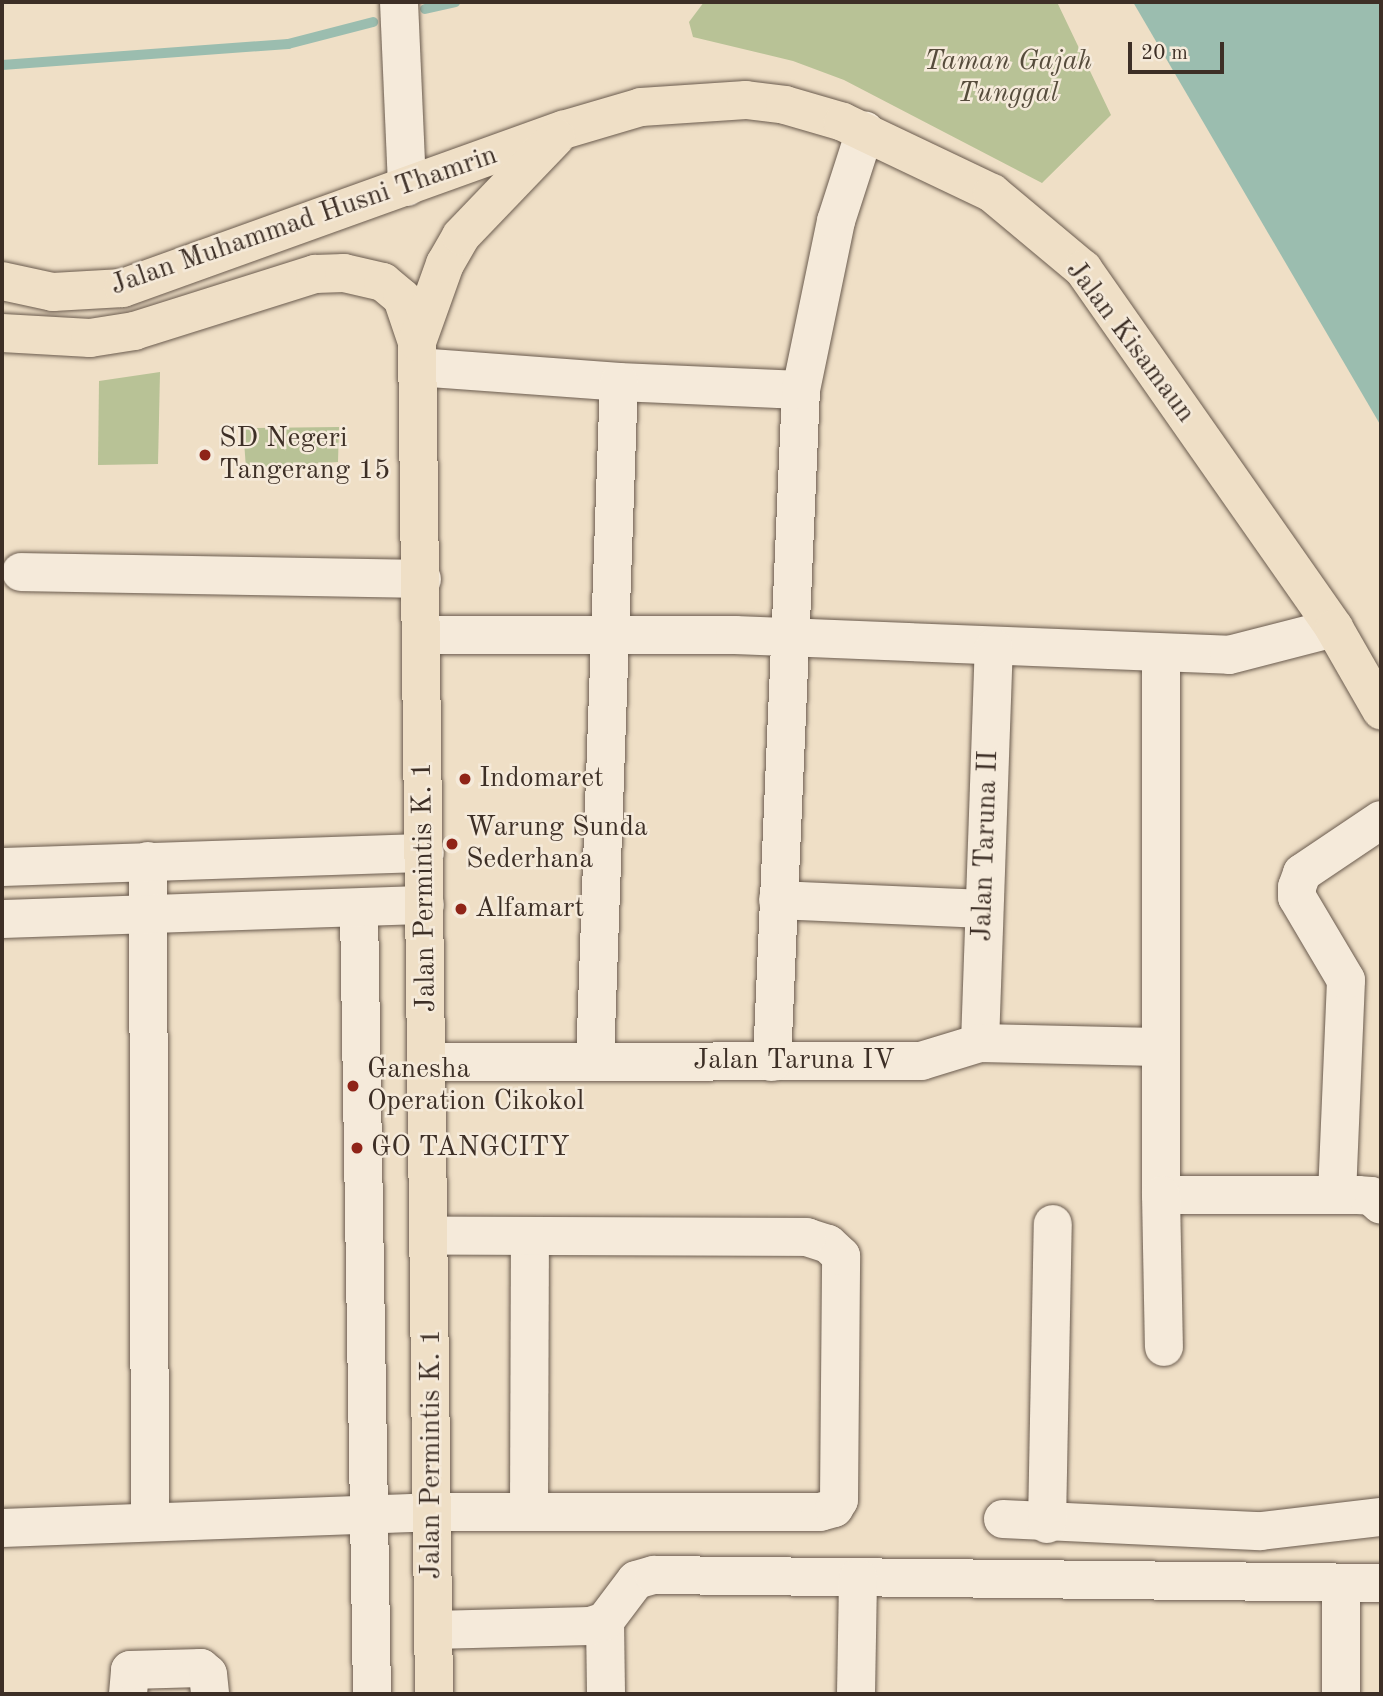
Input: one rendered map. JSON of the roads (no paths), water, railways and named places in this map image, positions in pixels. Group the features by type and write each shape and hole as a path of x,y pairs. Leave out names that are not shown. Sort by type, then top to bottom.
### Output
{"main road":[{"name":"Jalan Kisamaun","path":"563,130 642,107 707,100 785,105 865,131 992,193 1083,269 1334,628 1381,710"},
{"name":"Jalan Muhammad Husni Thamrin","path":"2,281 53,292 123,288 563,130"},
{"name":"Jalan Permintis K. 1","path":"435,1694 431,1236 417,354 445,264 461,236 563,130"},
{"name":"Jalan Muhammad Husni Thamrin","path":"2,333 90,338 134,331 315,274 344,273 383,282 402,298 417,354"}],"street":[{"path":"399,2 407,187"},
{"path":"772,1062 793,638 801,390 835,221 865,131"},
{"path":"417,354 619,382 801,390"},
{"path":"595,1061 619,382"},
{"path":"21,572 422,579"},
{"path":"422,635 611,633 793,638 1161,655 1229,655 1334,628"},
{"name":"Jalan Taruna II","path":"980,1043 993,648"},
{"path":"1161,655 1158,1047 1164,1347"},
{"path":"1337,1195 1346,980 1297,897 1297,887 1302,873 1381,820"},
{"path":"2,867 425,853"},
{"path":"148,861 150,1520"},
{"path":"778,900 983,909"},
{"path":"2,919 149,912 359,910 425,905"},
{"path":"359,910 372,1515 372,1694"},
{"name":"Jalan Taruna IV","path":"427,1062 922,1061 980,1043 1158,1047"},
{"path":"1161,1195 1371,1196 1381,1205"},
{"path":"1047,1524 1053,1224"},
{"path":"2,1528 150,1520 432,1512 820,1512 834,1508 839,1500 841,1256 828,1244 807,1237 431,1236"},
{"path":"529,1511 530,1237"},
{"path":"1003,1519 1047,1524 1261,1531 1381,1517"},
{"path":"606,1694 605,1621 636,1580 654,1575 1381,1583"},
{"path":"856,1694 858,1578"},
{"path":"1341,1583 1341,1694"},
{"path":"433,1630 540,1630 605,1621"},
{"path":"128,1694 130,1670 201,1668 208,1674 210,1694"}],"waterway":[{"path":"425,9 455,2"},
{"path":"2,65 288,44 373,22"}],"place":[{"name":"SD Negeri Tangerang 15","path":"205,455"},
{"name":"Indomaret","path":"465,779"},
{"name":"Warung Sunda Sederhana","path":"452,844"},
{"name":"Alfamart","path":"461,909"},
{"name":"Ganesha Operation Cikokol","path":"353,1086"},
{"name":"GO TANGCITY","path":"357,1148"}],"park label":[{"name":"Taman Gajah Tunggal","path":"1008,78"}]}
